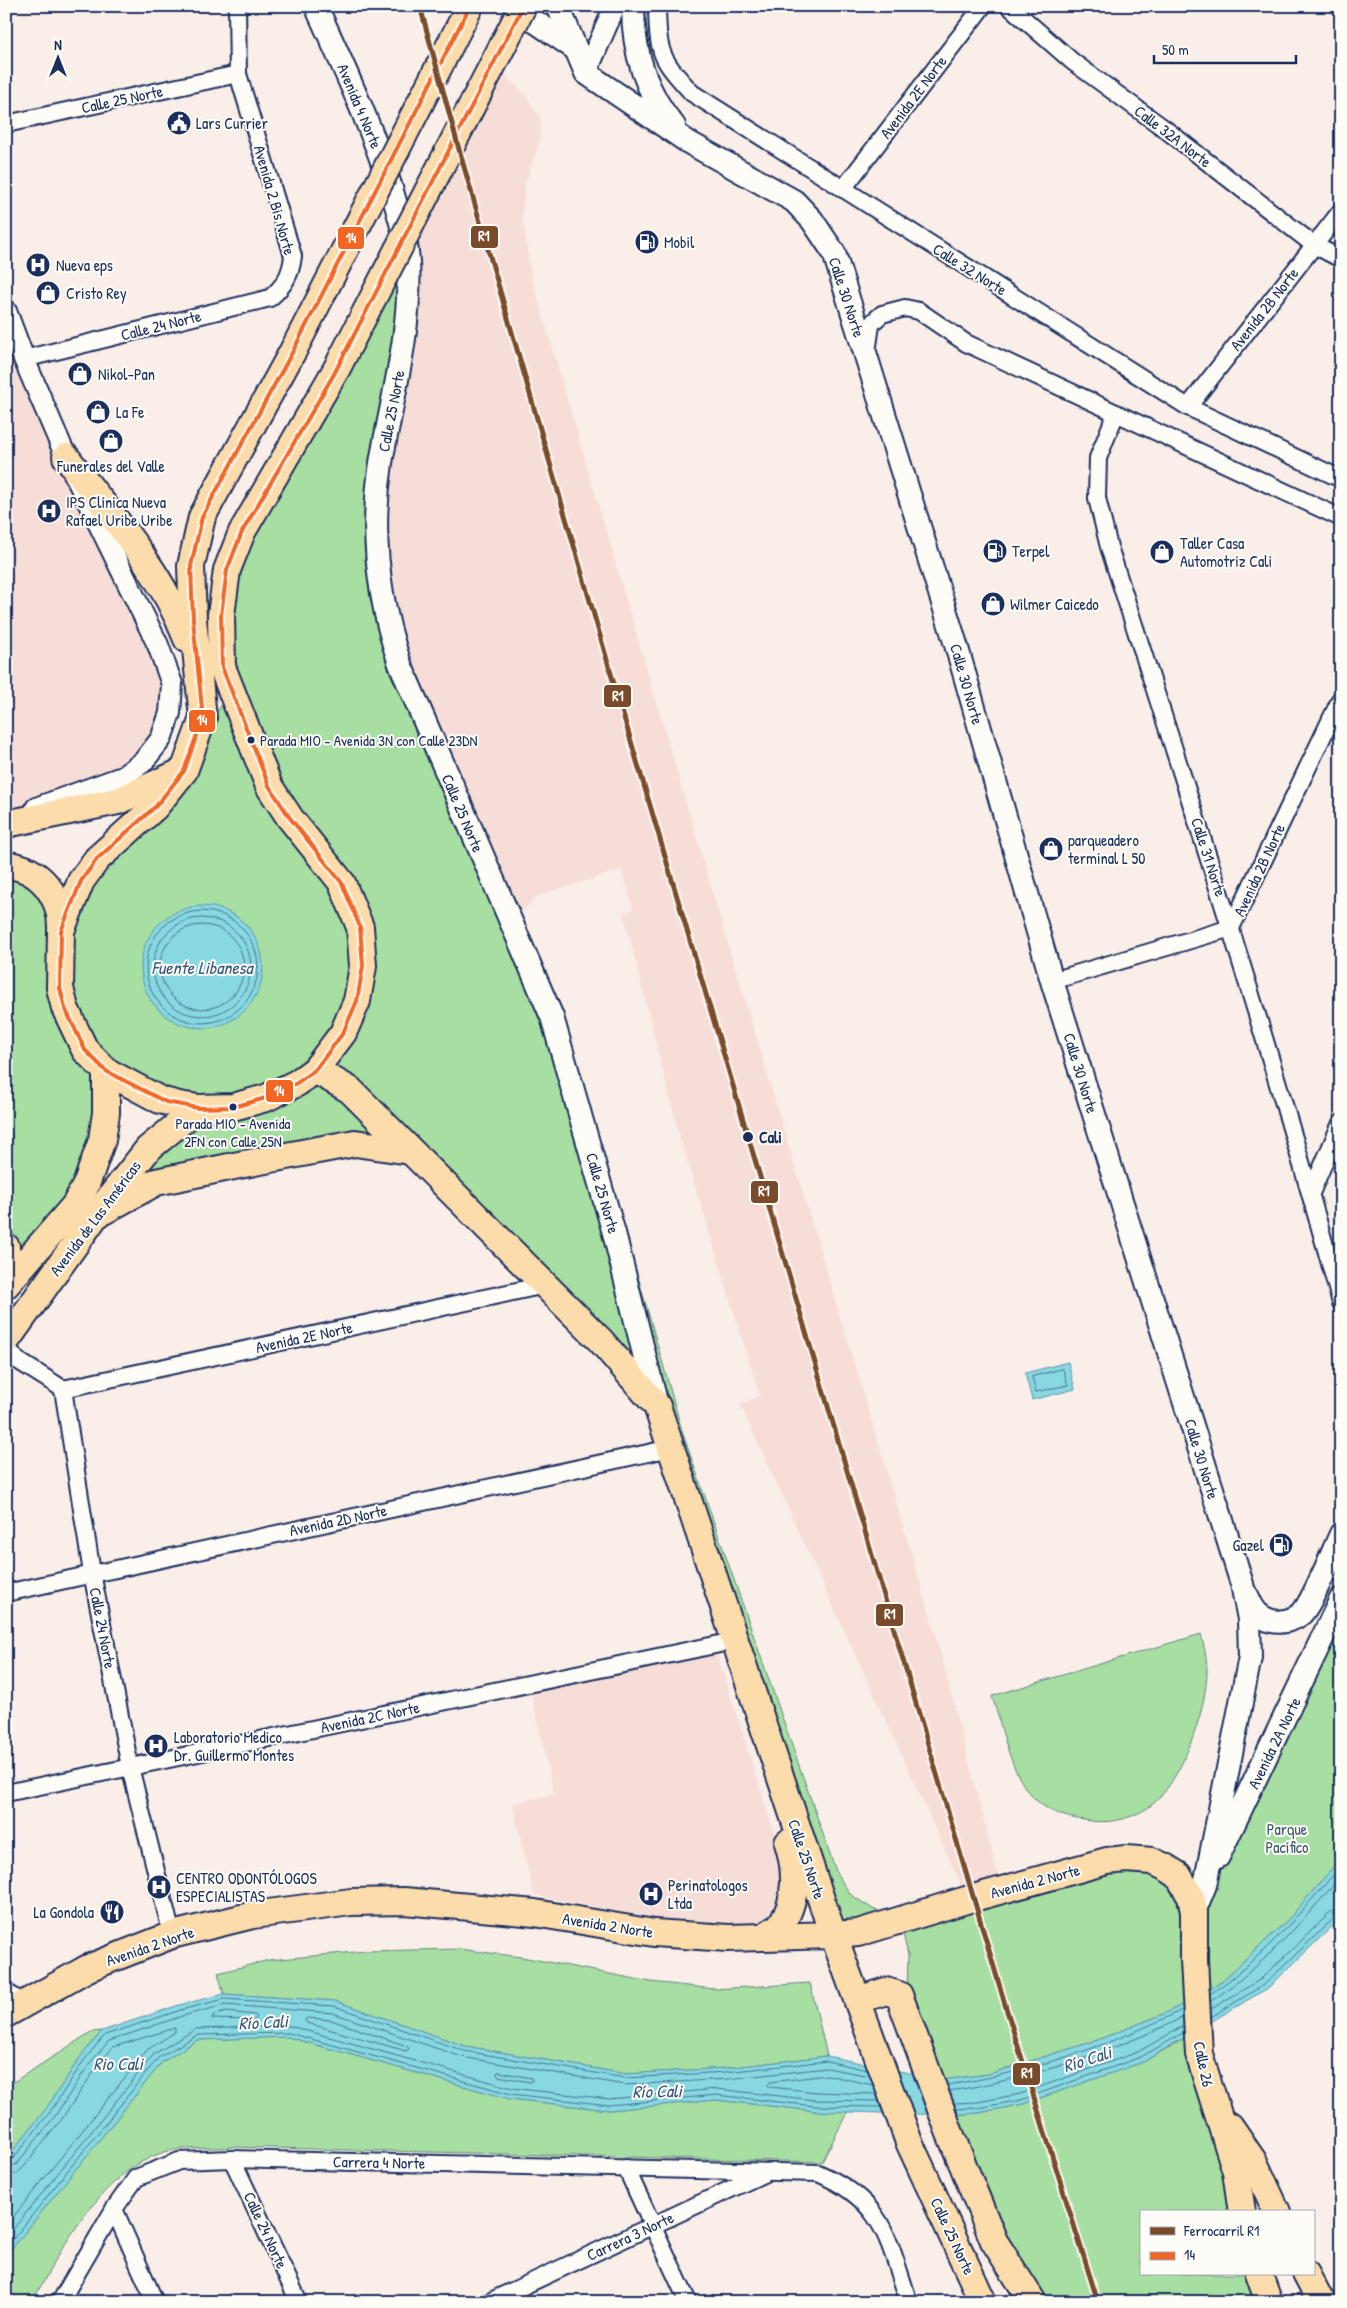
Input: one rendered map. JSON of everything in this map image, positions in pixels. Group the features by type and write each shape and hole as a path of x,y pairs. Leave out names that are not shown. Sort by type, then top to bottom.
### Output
{"main road":[{"name":"Avenida 4 Norte","path":"316,6 376,140 397,208"},
{"path":"61,930 82,881 97,859 156,806 184,771 202,718 200,673 193,620 191,566 202,517 294,349 470,6"},
{"path":"6,864 30,871 46,884 60,910 60,988 65,1008 85,1050 106,1071 160,1100 198,1108 233,1107 266,1098 297,1083 315,1070 343,1033 357,1001 363,966 360,927 342,883 290,818 269,786 222,667 221,615 227,570 242,532 337,368 523,6"},
{"path":"528,6 532,20 574,48"},
{"path":"558,6 586,73 688,142"},
{"path":"633,6 633,28 641,70 660,109 688,142"},
{"name":"Calle 30 Norte","path":"688,142 794,201 812,220 834,253 957,648 1052,981 1242,1584 1249,1619 1250,1657 1205,1885 1194,1912"},
{"name":"Calle 25 Norte","path":"397,208 408,261 408,292 401,360 381,465 375,513 378,566 387,625 404,673 552,1018 614,1233 657,1406 786,1798 909,2142 983,2302"},
{"path":"66,457 148,561 177,613 200,673"},
{"path":"6,824 118,801 184,771"},
{"name":"Calle 25 Norte","path":"315,1070 350,1090 600,1341 657,1406"},
{"name":"Avenida de Las Américas","path":"6,1285 75,1205 86,1185 102,1140 106,1113 106,1071"},
{"name":"Avenida de Las Américas","path":"6,1341 96,1215 148,1149 198,1108"},
{"path":"96,1215 156,1182 239,1165 355,1143 410,1151"},
{"path":"6,1247 6,1267"},
{"path":"1242,1584 1255,1612 1263,1618 1274,1622 1296,1618 1307,1608 1341,1534"},
{"name":"Avenida 2A Norte","path":"1205,1885 1341,1599"},
{"path":"765,1936 780,1925 792,1893 793,1857 785,1834 786,1798"},
{"name":"Avenida 2 Norte","path":"12,2003 88,1968 172,1935 253,1915 350,1902 404,1901 535,1913 654,1933 728,1938 858,1934 1002,1890 1107,1861 1126,1859 1152,1861 1178,1875 1187,1889 1194,1912"},
{"name":"Calle 26","path":"1194,1912 1194,1960 1199,2054 1236,2170 1242,2210"},
{"path":"860,2005 886,1991 899,1995 949,2131 994,2241 1033,2302"},
{"path":"1213,2101 1254,2162 1276,2210"},
{"path":"1307,2276 1318,2297 1323,2302"}],"street":[{"name":"Avenida 2 Bis Norte","path":"237,6 238,74 293,256 289,277"},
{"path":"586,73 615,6"},
{"name":"Calle 32 Norte","path":"657,6 658,42 662,56 692,93 1188,407 1341,479"},
{"name":"Avenida 2E Norte","path":"844,189 982,6"},
{"name":"Calle 32A Norte","path":"1009,6 1073,62 1165,129 1314,245 1341,259"},
{"name":"Calle 25 Norte","path":"6,124 238,74"},
{"name":"Avenida 2B Norte","path":"1188,407 1341,211"},
{"name":"Calle 24 Norte","path":"24,359 270,298 289,277"},
{"path":"867,357 871,325 874,321 882,314 905,308 919,311 966,343 1341,518"},
{"path":"6,311 24,359 66,457 158,645 172,684 170,713 161,739 143,762 122,777 6,819"},
{"name":"Calle 31 Norte","path":"1116,413 1098,458 1097,498 1112,555 1231,928 1311,1193 1341,1303"},
{"name":"Avenida 2B Norte","path":"1052,981 1231,928 1341,698"},
{"path":"1311,1193 1341,1123"},
{"name":"Avenida 2E Norte","path":"63,1389 545,1285"},
{"path":"6,1346 17,1360 63,1389"},
{"name":"Calle 24 Norte","path":"63,1389 92,1573 130,1767 172,1935"},
{"name":"Avenida 2D Norte","path":"6,1593 671,1448"},
{"name":"Avenida 2C Norte","path":"6,1793 734,1641"},
{"name":"Calle 24 Norte","path":"232,2158 299,2302"},
{"name":"Carrera 4 Norte","path":"60,2302 114,2209 136,2178 179,2161 232,2158 770,2171"},
{"path":"626,2168 688,2302"},
{"path":"770,2171 818,2173 856,2193 876,2214 909,2302"},
{"name":"Carrera 3 Norte","path":"489,2302 770,2171"},
{"path":"114,2209 155,2302"}],"shaded area":[{"path":"492,67 506,76 526,96 541,119 539,142 526,180 522,211 531,276 712,891 936,1635 1002,1890 966,1900 959,1880 740,1404 760,1396 678,1131 623,912 633,909 622,870 539,895 524,909 507,917 400,664 378,566 408,261"},
{"name":"IPS Clínica Nueva Rafael Uribe Uribe","path":"6,311 172,684 143,762 6,819"},
{"path":"714,1645 781,1853 782,1885 776,1902 768,1915 753,1925 728,1925 657,1919 534,1895 512,1803 554,1794 529,1684"}],"green space":[{"path":"405,240 381,465 387,625 507,917 613,1226 597,1134 683,1434 837,1874 851,1895 873,1909 900,1921 834,1935 657,1406 410,1151 239,1165 96,1215 198,1108 106,1072 94,1167 6,1267 6,865 70,906 184,771 225,698 222,667 227,570"},
{"name":"Parque Pacífico","path":"1341,1599 1341,1858 1287,1921 1223,1980 1196,1998 1164,2014 1095,2041 989,2074 943,2080 907,1996 908,1955 900,1921 1126,1859 1191,1897"},
{"path":"1201,1634 1207,1671 1206,1687 1197,1726 1180,1767 1158,1799 1146,1809 1131,1816 1100,1822 1075,1819 1059,1814 1045,1807 1032,1796 1015,1768 992,1696"},
{"path":"459,1949 522,1957 651,1982 715,1989 810,1983 827,2056 726,2068 626,2074 465,2046 335,2001 224,1994 218,1973 269,1960 365,1951"},
{"path":"102,2031 81,2056 46,2109 6,2159 6,2087 91,2032"},
{"path":"1196,2032 1241,2210 1140,2210 1140,2276 1260,2276 1269,2302 1033,2302 950,2115 979,2113 1023,2104 1143,2062"},
{"path":"288,2037 510,2099 609,2110 716,2100 815,2111 848,2111 822,2162 233,2147 171,2150 141,2162 121,2176 102,2194 70,2236 32,2302 6,2302 6,2256 162,2062 197,2040"}],"water":[{"name":"Fuente Libanesa","path":"202,906 225,911 245,924 258,944 263,967 258,990 245,1010 225,1023 202,1028 179,1023 159,1010 146,990 141,967 146,944 159,924 179,911"},
{"path":"1068,1362 1075,1389 1032,1400 1025,1373"},
{"name":"Rio Cali","path":"1341,1858 1341,1918 1268,1988 1143,2062 1023,2104 979,2113 950,2115 815,2111 716,2100 609,2110 510,2099 288,2037 197,2040 162,2062 6,2256 6,2159 46,2109 81,2056 102,2031 179,2005 224,1994 335,2001 465,2046 626,2074 726,2068 827,2056 943,2080 989,2074 1095,2041 1164,2014 1196,1998 1223,1980 1287,1921"}],"rail line":[{"name":"R1","path":"420,6 460,153 612,677 1007,2011 1098,2302"}],"transit line":[{"name":"14","path":"470,6 294,349 202,517 191,566 193,620 203,718 184,771 156,806 97,859 81,881 61,931 60,988 65,1008 85,1050 106,1071 166,1102 198,1108 233,1107 266,1098 297,1083 315,1070 343,1033 357,1001 363,966 360,927 342,883 290,818 269,786 222,667 221,615 227,570 242,532 334,374 523,6"}],"place":[{"name":"Lars Currier","path":"179,123"},
{"name":"Mobil","path":"647,242"},
{"name":"Nueva eps","path":"38,265"},
{"name":"Cristo Rey","path":"48,293"},
{"name":"Nikol-Pan","path":"80,374"},
{"name":"La Fe","path":"98,412"},
{"name":"Funerales del Valle","path":"111,441"},
{"name":"IPS Clínica Nueva Rafael Uribe Uribe","path":"49,511"},
{"name":"Terpel","path":"995,551"},
{"name":"Taller Casa Automotriz Cali","path":"1162,552"},
{"name":"Wilmer Caicedo","path":"993,604"},
{"name":"Parada MIO - Avenida 3N con Calle 23DN","path":"251,740"},
{"name":"parqueadero terminal L 50","path":"1051,849"},
{"name":"Parada MIO - Avenida 2FN con Calle 25N","path":"233,1107"},
{"name":"Cali","path":"748,1137"},
{"name":"Gazel","path":"1281,1545"},
{"name":"Laboratorio Medico Dr. Guillermo Montes","path":"156,1746"},
{"name":"CENTRO ODONTÓLOGOS ESPECIALISTAS","path":"159,1887"},
{"name":"Perinatologos Ltda","path":"651,1894"},
{"name":"La Gondola","path":"112,1912"}],"water label":[{"name":"Río Cali","path":"263,2022"},
{"name":"Río Cali","path":"1087,2059"},
{"name":"Río Cali","path":"657,2091"}]}
